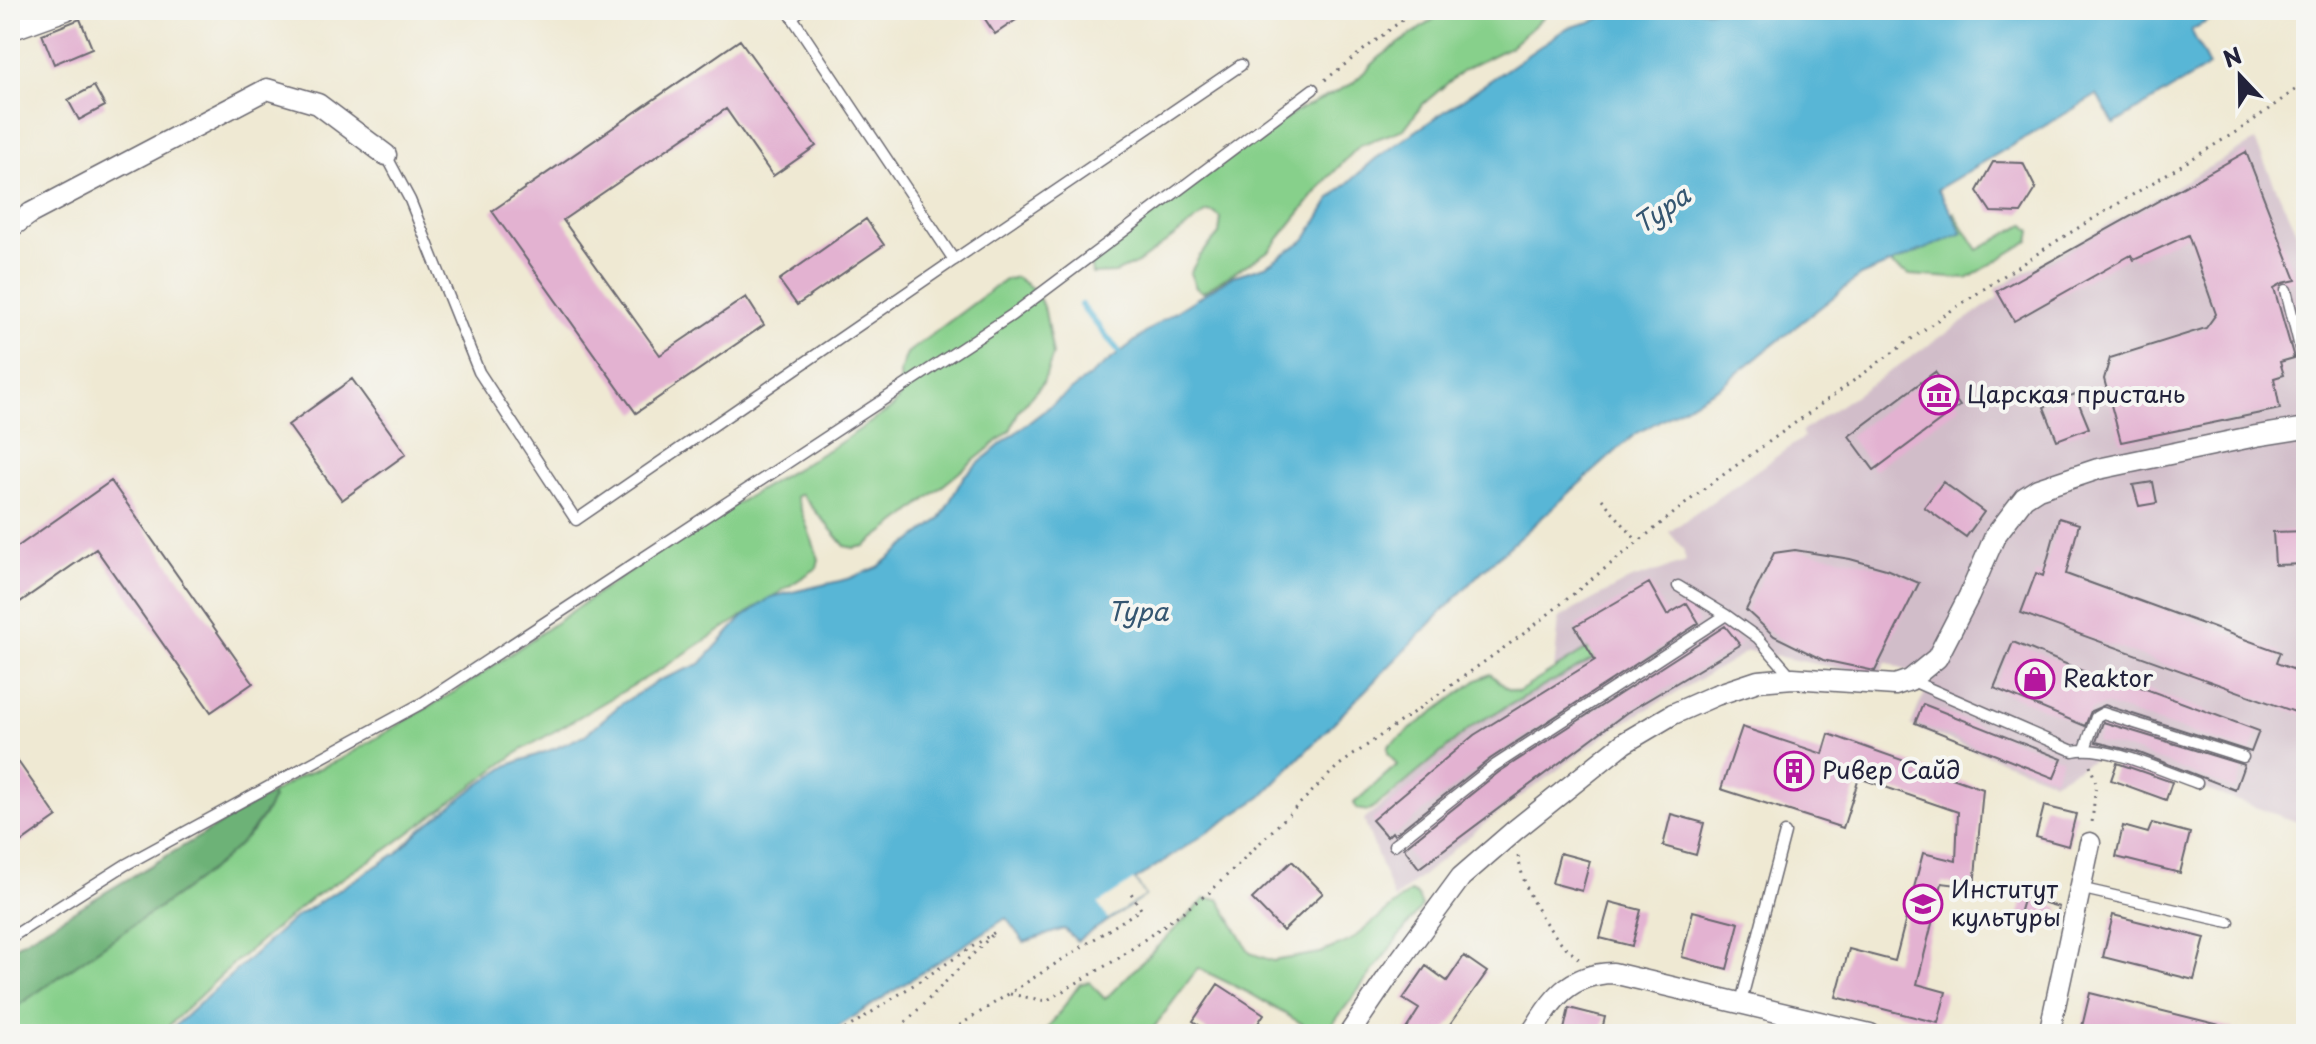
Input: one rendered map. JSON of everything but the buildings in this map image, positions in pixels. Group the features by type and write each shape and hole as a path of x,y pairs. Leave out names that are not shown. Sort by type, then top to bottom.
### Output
{"street":[{"path":"10,30 66,10"},
{"path":"10,228 31,213 267,89 318,104 386,155"},
{"path":"1349,1034 1461,877 1624,743 1673,714 1758,681 1793,678 1895,685 1910,680 1937,658 1995,536 2024,498 2038,489 2098,469 2306,428"},
{"path":"2049,1034 2090,843"},
{"path":"1531,1034 1550,1003 1565,988 1600,973 1634,977 1870,1034"}],"lane":[{"path":"801,10 792,17 954,260"},
{"path":"386,155 410,200 479,372 576,520 1241,65"},
{"path":"10,938 125,865 424,702 1012,315 1313,89"},
{"path":"2286,290 2306,372"},
{"path":"1678,586 1758,638 1793,678"},
{"path":"1394,845 1494,766 1726,615"},
{"path":"1910,680 2073,751 2085,749 2110,753 2197,783"},
{"path":"2085,749 2096,717 2103,713 2243,757"},
{"path":"1741,1002 1785,833"},
{"path":"2079,888 2229,922"}],"path":[{"path":"1313,89 1415,10"},
{"path":"1010,994 1046,1001 1119,958 1210,892 1338,766 1526,632 1705,488 1946,314 2055,242 2244,127 2306,82"},
{"path":"1602,499 1637,541"},
{"path":"2073,751 2084,757 2093,770 2096,783 2090,843"},
{"path":"1514,831 1520,869 1542,918 1558,940 1600,973"},
{"path":"946,1034 1141,909 1131,893"},
{"path":"838,1034 995,932 894,1034"}],"shaded area":[{"path":"2255,141 2296,231 2306,330 2306,825 2104,754 2054,781 1911,726 1920,702 1933,682 1886,662 1879,676 1748,651 1618,726 1494,816 1394,899 1364,820 1474,726 1554,672 1559,618 1629,580 1686,562 1683,549 1669,532 1804,437 1801,432 1999,297 1995,289"}],"green space":[{"path":"1456,10 1552,10 1510,47 1463,70 1423,104 1404,129 1360,145 1327,179 1270,250 1203,292 1196,288 1190,273 1219,234 1221,218 1214,213 1207,212 1138,263 1115,273 1092,274 1091,266 1143,221 1238,150 1297,111 1352,84 1380,57 1438,16"},
{"path":"1954,213 1978,250 2024,224 2031,231 2029,241 1967,279 1910,275 1893,266 1889,245"},
{"path":"1016,277 1036,291 1045,311 1053,355 1043,383 1019,410 1010,431 907,515 865,546 854,548 845,546 801,494 796,497 819,559 817,568 658,671 517,753 386,850 312,898 234,963 160,1034 10,1034 10,1011 196,881 253,831 266,812 271,794 299,777 339,760 464,686 684,534 838,444 893,407 901,394 900,372 907,353 1005,280"},
{"path":"1599,647 1601,655 1475,724 1368,811 1357,809 1354,803 1397,765 1388,753 1388,746 1477,680 1490,674 1508,689 1518,692 1584,651"},
{"path":"271,794 273,798 247,836 211,870 10,1011 10,949"},
{"path":"1410,892 1417,895 1422,906 1325,1034 1198,968 1149,1034 1044,1034 1080,984 1089,982 1105,999 1205,899 1219,899 1250,953 1273,961 1320,953 1350,941"}],"water":[{"name":"Тура","path":"1616,10 2228,10 2191,30 2209,66 2114,124 2097,95 1938,189 1963,233 1860,276 1721,386 1634,435 1480,573 1261,797 1135,880 1145,896 1077,941 1064,929 1024,942 1006,918 827,1034 166,1034 294,918 397,853 420,830 509,765 585,735 621,704 660,680 700,664 742,618 771,597 848,579 878,567 940,519 964,476 1161,321 1233,276 1265,266 1306,239 1331,198 1375,159 1567,28 1594,21"}],"pier":[{"path":"2097,98 2115,128 2096,100 1943,190 1959,218 1940,190"},
{"path":"1134,880 1145,896 1108,919 1098,904"}],"waterway":[{"path":"1081,305 1119,352"}],"place":[{"name":"Царская пристань","path":"1939,395"},
{"name":"Reaktor","path":"2035,679"},
{"name":"Ривер Сайд","path":"1794,771"},
{"name":"Институт культуры","path":"1923,904"}]}
